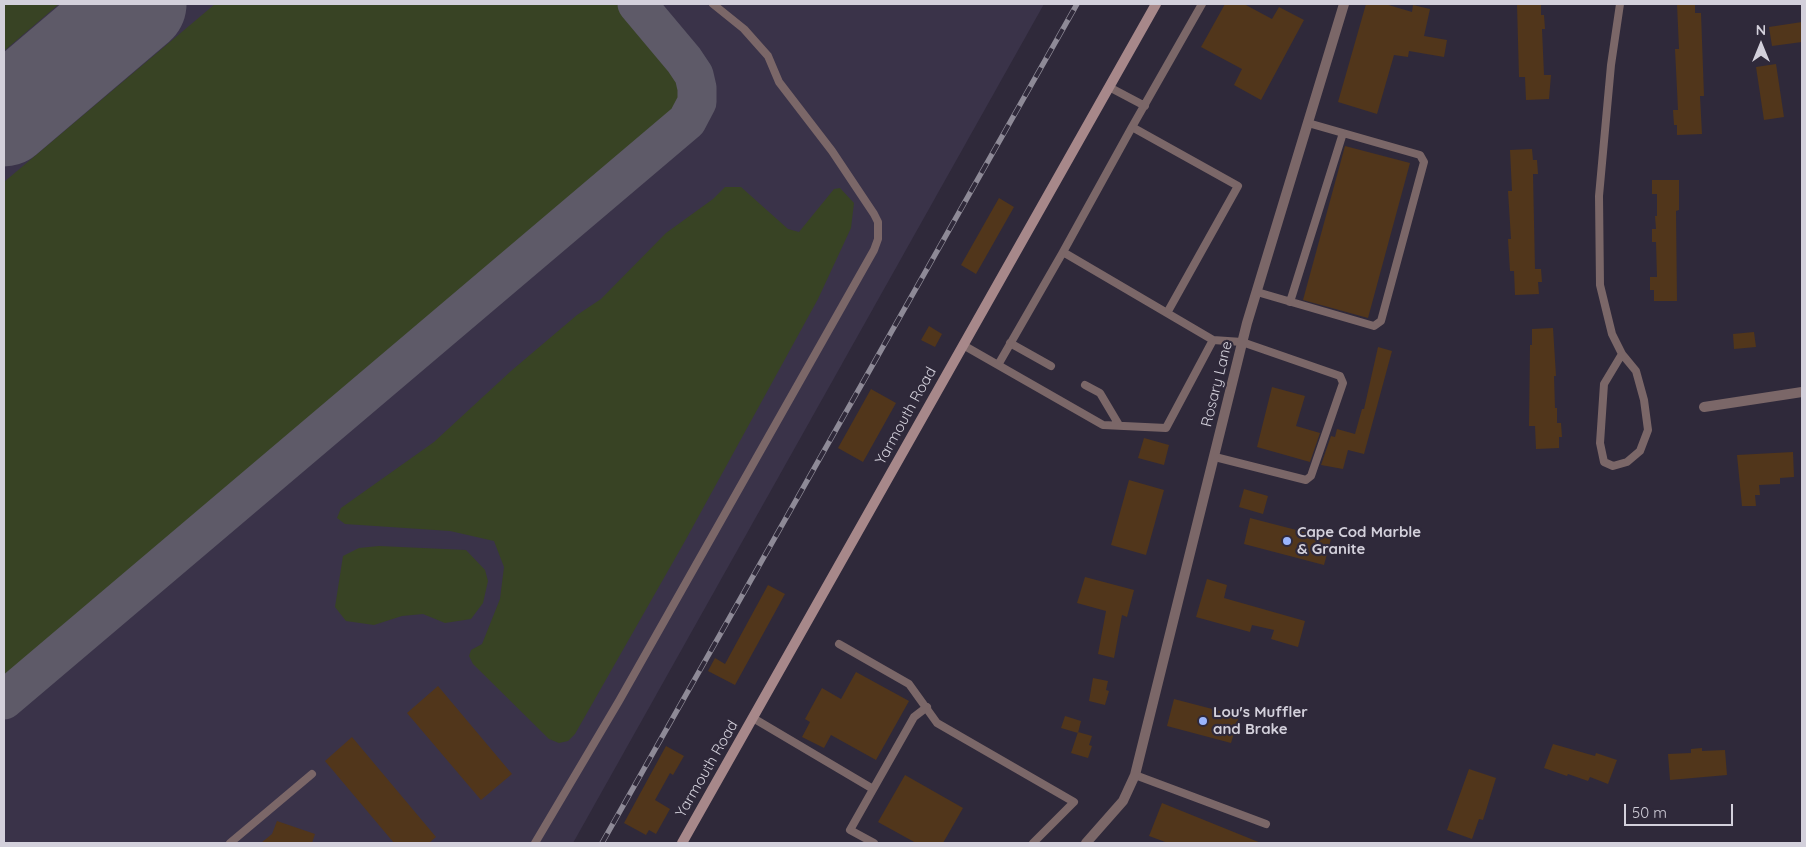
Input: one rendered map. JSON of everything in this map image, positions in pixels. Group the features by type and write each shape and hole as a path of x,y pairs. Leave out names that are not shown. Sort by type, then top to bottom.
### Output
{"main road":[{"name":"Yarmouth Road","path":"682,843 1156,4"}],"street":[{"name":"Rosary Lane","path":"1086,843 1123,801 1135,775 1242,342 1344,4"},
{"path":"1704,407 1802,392"}],"lane":[{"path":"535,843 619,701 874,250 878,239 878,222 874,214 832,151 779,82 768,56 744,28 713,4"},
{"path":"998,365 1202,4"},
{"path":"1620,4 1602,153 1598,226 1600,285 1612,334 1622,354 1636,371 1644,400 1648,430 1640,451 1627,462 1613,466 1604,462 1600,444 1604,384 1622,354"},
{"path":"1109,87 1145,106"},
{"path":"1257,292 1374,326 1381,321 1424,162 1420,155 1308,123"},
{"path":"1132,127 1238,186 1167,313"},
{"path":"1290,302 1343,134"},
{"path":"1063,252 1213,340 1242,342 1340,376 1343,383 1311,476 1306,480 1215,457"},
{"path":"963,345 1103,425 1166,428 1213,340"},
{"path":"1010,343 1052,366"},
{"path":"1085,385 1100,393 1119,425"},
{"path":"839,644 909,684 937,723 1074,802 1034,843"},
{"path":"874,843 850,830 914,717 927,707"},
{"path":"752,718 873,789"},
{"path":"230,843 312,774"},
{"path":"1135,775 1266,824"}],"shaded area":[{"path":"4,4 1044,4 573,843 4,843"}],"green space":[{"path":"4,4 59,4 4,51"},
{"path":"215,4 620,4 678,72 683,85 684,96 679,109 663,126 4,682 4,182"},
{"path":"725,187 741,187 788,229 799,232 834,189 840,188 854,203 851,228 818,299 685,541 575,734 568,741 559,743 549,739 473,664 469,656 471,650 482,644 500,599 504,567 494,541 450,531 345,524 337,518 341,508 434,442 511,371 577,315 601,299 666,233 713,199"},
{"path":"379,546 466,550 485,570 488,581 483,603 471,619 445,623 423,614 402,616 374,625 346,621 335,607 343,556 359,548"}],"building":[{"path":"1225,4 1244,4 1272,19 1279,7 1304,20 1261,100 1234,85 1242,69 1201,47"},
{"path":"1366,4 1385,4 1412,12 1413,5 1430,9 1424,36 1447,40 1444,57 1409,51 1408,57 1394,55 1377,114 1338,102"},
{"path":"1517,4 1541,4 1541,15 1544,15 1545,29 1542,29 1544,75 1551,75 1549,99 1526,100 1525,77 1519,77"},
{"path":"1677,4 1695,4 1695,13 1701,13 1704,96 1700,96 1702,134 1677,135 1677,125 1674,125 1673,110 1678,110 1675,49 1679,49"},
{"path":"1802,22 1802,42 1772,46 1769,27"},
{"path":"1776,64 1784,117 1764,120 1756,67"},
{"path":"1345,146 1410,163 1368,318 1303,300"},
{"path":"1532,149 1533,160 1537,160 1538,174 1533,174 1535,269 1541,269 1542,282 1538,282 1539,294 1515,295 1514,271 1510,271 1508,239 1511,239 1508,191 1512,191 1510,150"},
{"path":"1652,180 1679,180 1679,210 1676,211 1677,301 1654,301 1654,290 1650,290 1650,277 1657,277 1656,242 1652,242 1652,229 1656,229 1657,194 1652,194"},
{"path":"999,198 1014,207 976,274 961,265"},
{"path":"929,326 942,334 935,347 921,340"},
{"path":"1553,328 1556,376 1554,376 1555,408 1557,408 1557,423 1561,423 1562,437 1559,437 1559,448 1536,449 1535,426 1529,426 1530,345 1532,345 1532,329"},
{"path":"1754,332 1756,347 1734,349 1733,334"},
{"path":"1378,347 1392,351 1364,454 1348,450 1343,469 1321,465 1331,436 1335,437 1337,429 1355,434 1362,409 1364,409"},
{"path":"1272,387 1305,396 1296,426 1320,433 1310,462 1257,447"},
{"path":"871,389 896,403 863,462 838,448"},
{"path":"1144,438 1169,445 1164,465 1138,458"},
{"path":"1793,452 1794,477 1780,478 1780,484 1759,485 1760,495 1755,495 1756,506 1742,506 1737,455"},
{"path":"1129,480 1164,490 1146,555 1111,545"},
{"path":"1244,489 1268,496 1263,514 1239,507"},
{"name":"Cape Cod Marble & Granite","path":"1250,518 1331,539 1324,565 1244,544"},
{"path":"1085,577 1134,590 1127,617 1122,615 1114,658 1098,654 1106,611 1077,603"},
{"path":"1207,579 1227,585 1224,598 1305,621 1298,647 1271,639 1274,630 1252,625 1250,632 1196,617"},
{"path":"768,585 785,594 735,685 708,671 715,658 725,664"},
{"path":"856,672 909,701 876,760 831,735 824,748 802,737 810,722 805,719 822,688 841,699"},
{"path":"1093,678 1108,681 1106,690 1109,691 1105,705 1089,701"},
{"path":"438,686 512,774 481,800 407,713"},
{"name":"Lou's Muffler and Brake","path":"1174,699 1239,716 1231,743 1167,726"},
{"path":"1065,716 1081,721 1078,733 1061,728"},
{"path":"1078,732 1092,736 1089,745 1092,746 1088,758 1071,753"},
{"path":"352,737 436,837 429,843 394,843 325,761"},
{"path":"1553,744 1595,756 1596,753 1617,760 1608,784 1590,777 1588,781 1544,768"},
{"path":"666,746 684,756 673,775 670,773 655,800 670,809 656,834 649,830 646,835 624,823"},
{"path":"1702,748 1702,751 1725,750 1727,775 1670,780 1668,754 1691,753 1691,749"},
{"path":"1469,769 1496,778 1483,820 1479,819 1472,839 1447,830"},
{"path":"905,775 963,808 943,843 916,843 878,822"},
{"path":"1162,803 1261,843 1168,843 1149,836"},
{"path":"277,821 315,834 312,843 261,843 272,834"}],"taxiway":[{"path":"4,700 687,121 697,102 697,88 694,75 684,60 637,4"}],"runway":[{"path":"4,117 137,4"}],"railway":[{"path":"602,843 1077,4"}],"place":[{"name":"Cape Cod Marble & Granite","path":"1287,541"},
{"name":"Lou's Muffler and Brake","path":"1203,721"}]}
